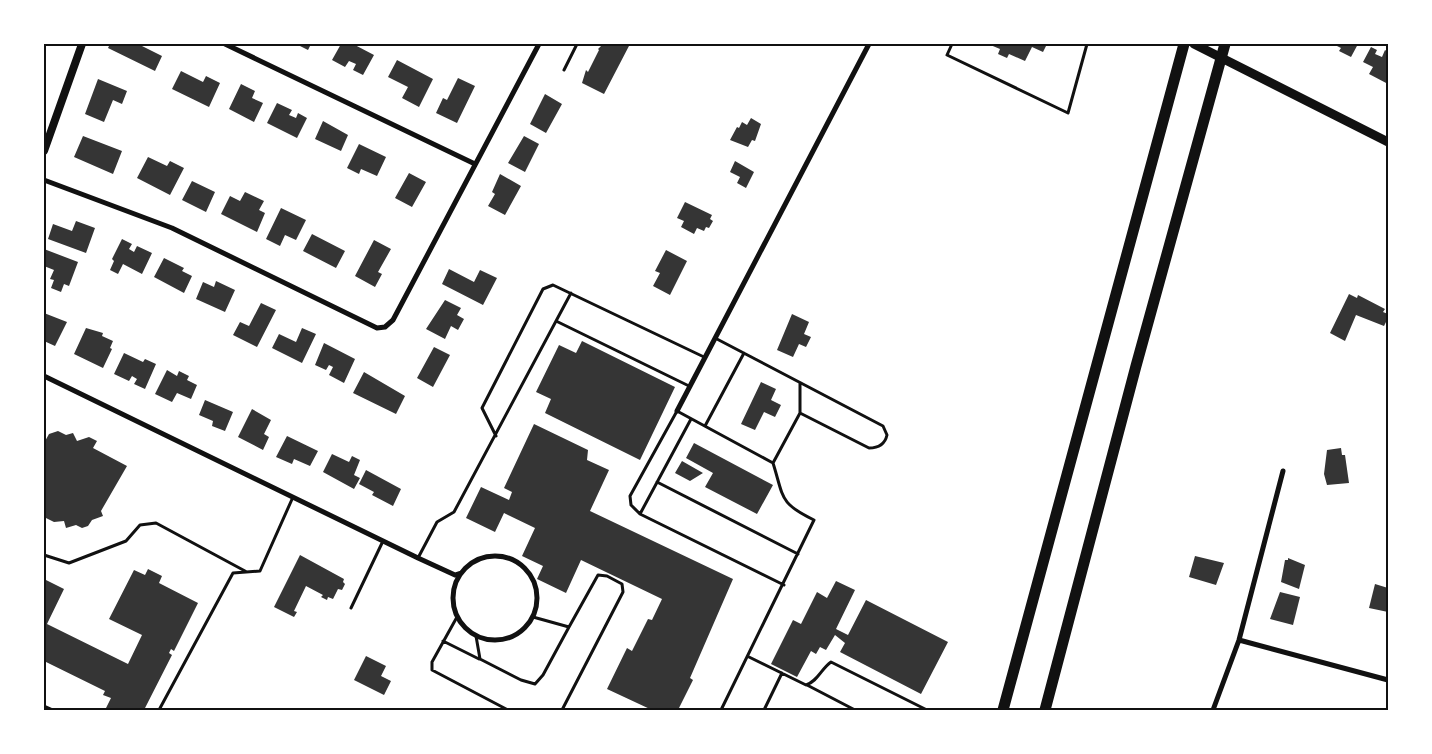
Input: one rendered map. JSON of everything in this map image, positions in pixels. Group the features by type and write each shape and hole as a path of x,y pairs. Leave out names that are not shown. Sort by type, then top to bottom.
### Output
{"highway":[{"path":"1003,710 1184,44"},
{"path":"1045,710 1136,366 1225,44"}],"main road":[{"path":"1194,44 1388,142"}],"street":[{"path":"44,151 82,44"},
{"path":"225,44 475,164"},
{"path":"44,180 172,228 376,328 385,327 393,320 539,44"},
{"path":"677,411 869,44"},
{"path":"44,376 455,575 461,573 475,561 493,555 518,562 534,580 538,593 533,617 526,628 508,638 489,640 476,636 465,628 457,617 453,594 461,573"},
{"path":"1213,710 1238,640 1283,471"},
{"path":"1238,640 1388,680"}],"lane":[{"path":"564,70 577,44"},
{"path":"952,44 947,54 1068,113 1087,44"},
{"path":"496,436 482,408 542,289 553,284 704,357"},
{"path":"418,558 437,522 454,512 571,293"},
{"path":"556,321 689,386"},
{"path":"714,338 882,426 886,438 881,445 869,448 800,413"},
{"path":"705,426 744,353"},
{"path":"772,463 800,413 800,383"},
{"path":"722,710 784,585 814,520 790,507 785,502 772,463 677,411 630,496 631,505 640,514 784,585"},
{"path":"640,514 691,419"},
{"path":"657,482 798,554"},
{"path":"159,710 233,573 260,571 293,497"},
{"path":"44,555 69,563 126,541 140,524 156,523 247,572"},
{"path":"351,608 384,541"},
{"path":"443,641 521,680 535,684 543,675 598,575 607,576 622,584 623,592 562,710"},
{"path":"457,617 432,662 432,670 508,710"},
{"path":"533,617 568,627"},
{"path":"476,636 480,659"},
{"path":"748,657 855,710"},
{"path":"806,685 814,682 823,668 831,662 926,710"},
{"path":"764,710 782,673"},
{"path":"44,706 53,710"}],"building":[{"path":"110,44 138,44 162,56 155,71 108,48"},
{"path":"296,44 311,44 308,50"},
{"path":"341,44 353,44 374,55 363,75 353,70 356,64 349,61 345,67 332,60"},
{"path":"603,44 630,44 604,94 582,83 586,70 588,72 598,49"},
{"path":"988,44 1047,44 1043,52 1032,47 1025,61 1009,54 1007,58 998,54 1000,49"},
{"path":"1333,44 1358,44 1351,57 1339,51 1341,48"},
{"path":"1371,47 1377,50 1375,54 1382,57 1385,50 1388,52 1388,84 1369,74 1373,67 1363,62"},
{"path":"397,60 433,79 419,107 402,98 408,87 388,77"},
{"path":"181,71 203,82 206,76 220,83 209,107 172,89"},
{"path":"458,78 475,86 457,123 436,113 443,98 447,100"},
{"path":"98,79 127,91 122,104 113,100 104,122 85,114"},
{"path":"241,84 255,91 252,98 263,103 254,122 229,109"},
{"path":"545,94 562,104 546,133 530,124"},
{"path":"277,103 292,110 289,115 296,118 298,113 307,118 297,138 267,123"},
{"path":"751,118 761,124 755,141 752,140 748,147 730,140 737,127 739,128 742,122 747,125"},
{"path":"323,121 348,135 341,151 315,139"},
{"path":"83,136 122,151 113,174 74,157"},
{"path":"524,136 539,144 525,172 508,163"},
{"path":"359,144 386,157 377,176 361,169 359,174 347,168"},
{"path":"148,157 167,166 170,161 184,168 170,195 137,178"},
{"path":"735,161 754,172 746,188 737,183 740,177 730,172"},
{"path":"409,173 426,182 412,207 395,198"},
{"path":"500,174 521,186 505,215 488,206 495,194 492,192"},
{"path":"192,181 215,192 206,212 182,200"},
{"path":"245,192 264,201 259,210 265,213 257,232 221,214 230,196 240,201"},
{"path":"685,202 712,215 710,219 713,221 709,228 706,227 704,231 697,228 694,234 681,227 684,221 677,218"},
{"path":"281,208 306,220 296,240 285,235 280,246 266,239"},
{"path":"76,221 95,228 86,253 48,239 53,224 72,231"},
{"path":"312,234 345,251 336,268 303,251"},
{"path":"122,239 132,244 129,249 134,252 137,246 152,253 142,274 123,264 118,274 110,270 114,261 112,259"},
{"path":"374,240 391,249 378,272 382,274 375,287 355,276"},
{"path":"44,249 78,262 69,286 64,284 61,292 51,288 54,280 50,279 54,270 44,266"},
{"path":"666,250 687,261 670,295 653,286 660,273 655,271"},
{"path":"164,258 184,268 182,271 192,276 184,293 154,277"},
{"path":"449,269 474,282 480,270 497,278 483,305 442,284"},
{"path":"216,281 235,290 225,312 196,299 203,282 214,287"},
{"path":"1349,294 1357,298 1358,295 1385,309 1383,312 1388,314 1388,318 1384,326 1356,315 1345,341 1330,333"},
{"path":"445,300 461,308 457,315 464,319 458,330 451,326 445,339 426,329"},
{"path":"261,303 276,310 257,347 233,335 240,322 249,326"},
{"path":"44,313 67,322 55,346 44,341"},
{"path":"792,314 809,322 804,334 811,337 806,347 799,344 793,357 777,350"},
{"path":"86,328 103,333 102,336 113,341 110,348 112,349 103,368 74,354"},
{"path":"302,328 316,334 302,363 272,348 279,334 296,342"},
{"path":"582,341 675,387 640,460 545,413 551,399 536,392 559,345 576,353"},
{"path":"324,343 355,359 344,383 329,375 333,367 329,365 326,370 315,365"},
{"path":"434,347 450,355 433,387 417,378"},
{"path":"124,353 143,362 145,359 156,364 145,389 134,384 137,379 132,376 129,381 114,374"},
{"path":"167,370 177,376 179,371 189,376 187,380 197,385 191,399 177,393 172,402 155,394"},
{"path":"364,372 405,396 396,414 353,393"},
{"path":"761,382 776,389 771,400 781,405 775,417 764,412 755,430 741,424"},
{"path":"205,400 233,412 225,431 212,426 213,421 199,415"},
{"path":"252,409 271,420 264,434 269,437 263,450 238,437"},
{"path":"534,424 588,450 587,460 609,470 590,511 733,579 690,678 693,680 678,710 652,710 607,689 627,648 632,651 648,619 652,620 662,599 581,560 566,593 537,579 543,566 522,556 535,528 504,513 495,532 466,518 481,487 509,500 512,492 504,488"},
{"path":"58,431 66,435 73,433 77,441 89,437 97,441 93,448 127,466 101,511 103,516 92,520 88,526 82,528 76,525 66,528 64,521 54,522 44,517 44,443 49,434"},
{"path":"287,436 318,451 310,466 294,459 292,464 276,457"},
{"path":"694,443 773,485 757,514 705,487 713,473 686,458"},
{"path":"1341,448 1342,455 1345,455 1349,483 1327,485 1324,474 1327,450"},
{"path":"332,454 349,462 352,456 360,460 354,475 360,478 354,489 323,472"},
{"path":"682,461 703,473 690,481 675,473"},
{"path":"366,470 401,489 393,506 372,495 374,492 359,484"},
{"path":"300,555 344,579 343,582 345,584 342,590 338,589 333,599 328,597 327,600 321,597 323,595 306,586 294,611 297,612 294,617 274,607"},
{"path":"1195,556 1224,563 1216,585 1189,577"},
{"path":"1288,558 1305,565 1299,589 1281,582 1285,560 1288,560"},
{"path":"148,569 162,576 159,583 198,603 174,651 171,649 169,653 172,655 144,710 105,710 111,698 103,695 105,691 44,661 44,579 64,589 47,624 128,664 142,635 109,619 134,570 145,575"},
{"path":"836,581 855,590 836,629 848,635 866,600 948,642 921,694 840,652 845,643 835,635 826,650 820,647 816,654 811,651 797,677 771,664 793,620 801,624 817,592 827,598"},
{"path":"1375,584 1388,588 1388,612 1369,608"},
{"path":"1280,592 1300,597 1293,625 1270,619"},
{"path":"366,656 386,666 381,676 391,681 384,695 354,680"}]}
